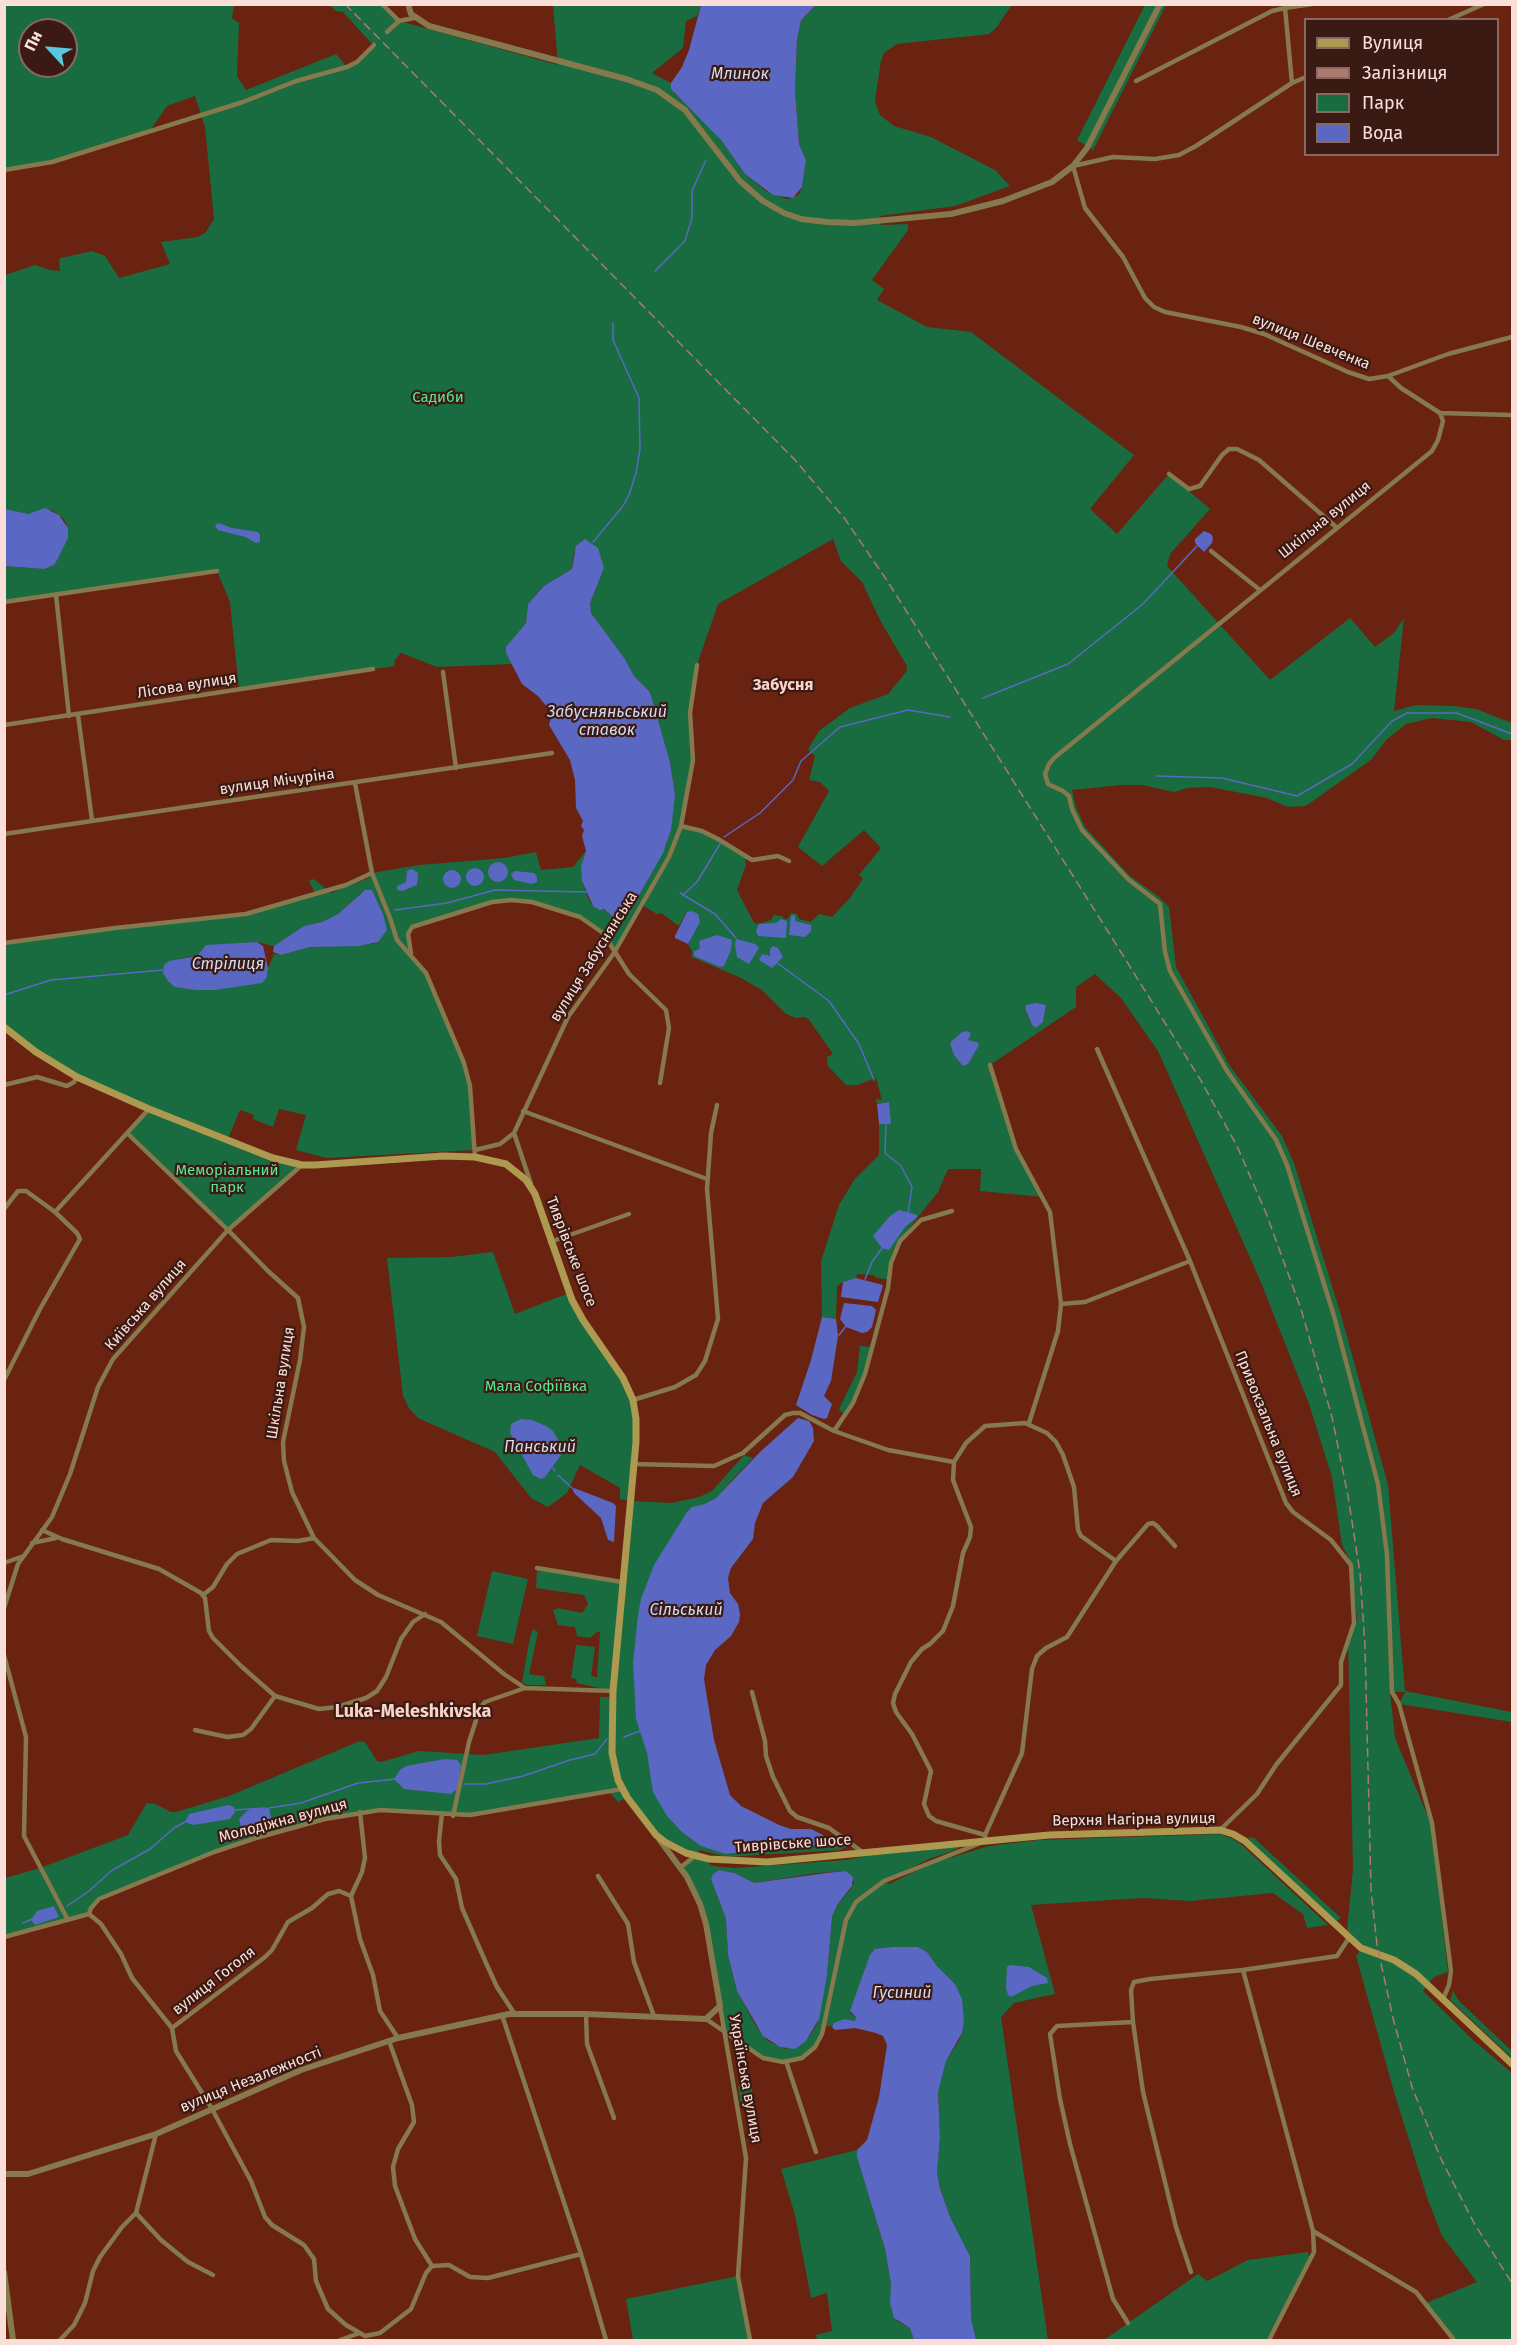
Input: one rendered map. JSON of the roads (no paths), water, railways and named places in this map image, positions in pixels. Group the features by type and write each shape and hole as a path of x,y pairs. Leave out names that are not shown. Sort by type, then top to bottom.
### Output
{"main road":[{"name":"Тиврівське шосе","path":"4,1027 36,1052 77,1077 253,1152 302,1165 475,1154 510,1166 522,1175 532,1186 550,1242 576,1307 623,1378 633,1400 636,1430 613,1691 612,1753 622,1789 656,1835 670,1845 695,1856 718,1861 767,1862 864,1853"},
{"name":"Верхня Нагірна вулиця","path":"864,1853 985,1838 1082,1833 1220,1830 1233,1834 1245,1841 1365,1951 1387,1956 1404,1966 1512,2064"}],"street":[{"path":"381,4 399,21"},
{"path":"408,4 414,18 438,29 555,59 657,90 685,111 740,181 776,209 801,219 854,223 951,214 1019,196 1052,182 1073,166 1087,148 1160,4"},
{"path":"1136,81 1272,11 1312,4"},
{"path":"1452,18 1484,4"},
{"path":"1285,8 1292,83"},
{"path":"387,32 399,21 414,18"},
{"path":"4,170 52,162 243,102 296,81 347,67 360,59 374,45"},
{"path":"1073,166 1113,157 1155,159 1179,155 1304,77"},
{"name":"вулиця Шевченка","path":"1073,166 1085,208 1123,257 1142,292 1154,307 1165,312 1241,327 1264,334 1362,378 1375,379 1448,354 1512,336"},
{"path":"1388,376 1401,388 1440,413 1512,415"},
{"name":"Шкільна вулиця","path":"1440,413 1443,421 1438,440 1431,450 1053,758 1046,770 1046,779 1052,787 1064,790 1069,796 1072,809 1082,830 1128,879 1160,904 1165,952 1170,971 1227,1071 1276,1140 1287,1165 1334,1316 1378,1484 1387,1555 1392,1692 1399,1704 1432,1823 1451,1971 1449,1985 1443,1999"},
{"path":"1169,474 1189,489 1200,486 1222,455 1229,449 1238,449 1259,460 1336,527"},
{"path":"1211,551 1260,590"},
{"path":"4,602 217,571"},
{"path":"56,595 69,716"},
{"name":"вулиця Забуснянська","path":"514,1133 568,1017 614,953 669,857 681,826 693,760 690,713 697,665"},
{"name":"Лісова вулиця","path":"4,725 373,669"},
{"path":"443,672 456,768"},
{"path":"78,715 92,820"},
{"name":"вулиця Мічуріна","path":"4,834 552,753"},
{"path":"355,783 372,873 397,940 411,953 426,973 467,1070 475,1154 500,1144 514,1133 532,1186"},
{"path":"681,826 718,839 752,860 778,856 789,861"},
{"path":"4,943 246,914 346,885 372,873"},
{"path":"411,953 408,934 416,926 492,902 511,900 541,904 580,916 603,933 629,974 666,1010 669,1028 660,1083"},
{"name":"Привокзальна вулиця","path":"1097,1049 1190,1261 1286,1503 1293,1512 1336,1546 1351,1566 1354,1623 1341,1662 1341,1685 1276,1765 1257,1794 1220,1830"},
{"path":"990,1065 1016,1149 1050,1212 1061,1304 1058,1331 1029,1423"},
{"path":"4,1084 37,1077 67,1086 77,1077"},
{"path":"633,1400 675,1387 700,1371 719,1312 707,1179 711,1133 717,1105"},
{"path":"55,1212 149,1109"},
{"path":"523,1111 707,1179"},
{"name":"Шкільна вулиця","path":"127,1133 298,1298 304,1327 284,1442 284,1461 292,1492 314,1538 339,1565 363,1585 378,1595 425,1614 458,1634 504,1674 525,1688"},
{"name":"Київська вулиця","path":"4,1608 21,1557 52,1516 70,1474 98,1387 113,1359 228,1230 302,1165"},
{"path":"4,1209 18,1191 26,1191 55,1212 77,1233 80,1239 40,1309 4,1380"},
{"path":"834,1431 853,1403 865,1374 888,1288 891,1263 900,1241 921,1220 952,1210"},
{"path":"550,1242 629,1214"},
{"path":"1061,1304 1085,1302 1190,1261"},
{"path":"633,1464 714,1466 743,1453 785,1415 793,1413 800,1413 834,1431 888,1450 954,1462"},
{"path":"985,1838 936,1821 929,1816 924,1804 931,1771 893,1703 911,1662 943,1631 953,1606 963,1553 971,1527 953,1480 954,1462 966,1443 985,1426 1029,1423 1047,1433 1056,1442 1063,1455 1074,1487 1081,1536 1116,1561"},
{"path":"720,2006 706,2019 763,2058 798,2060 815,2047 822,2034 846,1920 856,1902 884,1881 985,1838 1022,1753 1032,1669 1037,1656 1046,1648 1067,1637 1116,1561 1148,1524 1153,1523 1175,1546"},
{"path":"42,1530 58,1538 155,1568 203,1595"},
{"path":"31,1544 58,1538"},
{"path":"203,1595 213,1587 226,1564 237,1554 271,1540 298,1541 314,1538"},
{"path":"4,1563 21,1557"},
{"path":"537,1568 622,1582"},
{"path":"4,1576 11,1582"},
{"path":"203,1595 209,1631 241,1666 275,1696 319,1709 337,1707 371,1696 384,1682 404,1633 413,1622 425,1614"},
{"path":"4,1655 26,1733 24,1836 68,1920"},
{"path":"453,1816 469,1742 484,1702 525,1688 613,1691"},
{"path":"752,1692 765,1741 765,1756 776,1786 790,1811 797,1817 830,1828 864,1853"},
{"path":"195,1730 223,1737 243,1735 251,1729 275,1696"},
{"name":"Молодіжна вулиця","path":"4,1937 89,1914 99,1899 214,1852 325,1819 380,1810 453,1816 512,1809 622,1789"},
{"path":"360,1812 365,1858 362,1872 351,1896 360,1939 373,1975 380,2010 398,2038"},
{"path":"442,1814 439,1846 441,1858 456,1879 462,1908 486,1963 514,2013"},
{"name":"Українська вулиця","path":"656,1835 681,1867 702,1911 726,2032 746,2158 738,2276 750,2340"},
{"path":"681,1867 695,1856"},
{"path":"598,1876 628,1923 634,1962 654,2016"},
{"name":"вулиця Гоголя","path":"172,2028 265,1957 272,1950 288,1922 312,1908 328,1893 339,1891 351,1896"},
{"path":"89,1914 101,1924 121,1954 132,1978 172,2028 176,2051 212,2109 251,2181 265,2217 272,2225 304,2245 314,2259 316,2282 328,2309 346,2325 364,2336"},
{"path":"1191,2272 1176,2226 1143,2092 1133,2022 1131,1990 1134,1982 1243,1971 1337,1956 1349,1938"},
{"path":"1243,1971 1313,2231 1314,2252 1269,2340"},
{"name":"вулиця Незалежності","path":"5,2174 28,2174 156,2134 301,2070 398,2038 502,2015 514,2013 586,2014 706,2019"},
{"path":"586,2014 586,2044 614,2118"},
{"path":"502,2015 581,2254 606,2340"},
{"path":"1128,2323 1113,2299 1070,2144 1050,2034 1057,2026 1133,2022"},
{"path":"389,2042 412,2105 414,2122 398,2149 393,2168 395,2186 415,2239 432,2266"},
{"path":"786,2061 816,2152"},
{"path":"60,2340 74,2325 85,2303 93,2271 100,2257 122,2227 136,2213 156,2134"},
{"path":"136,2213 161,2240 188,2262 213,2275"},
{"path":"1313,2231 1416,2292 1454,2340"},
{"path":"340,2340 380,2333 411,2309 426,2273 432,2266 449,2265 470,2277 488,2278 581,2254"},
{"path":"4,2272 13,2340"}],"water":[{"name":"Млинок","path":"701,5 816,5 801,20 797,40 795,90 799,144 806,160 802,187 793,198 773,195 745,174 721,140 671,89 671,83 682,67 689,50"},
{"path":"45,508 59,515 68,528 68,538 54,565 44,569 5,566 5,509 28,514"},
{"path":"218,523 232,528 258,532 260,542 256,543 245,537 218,530 215,526"},
{"path":"1204,531 1211,534 1213,538 1212,543 1204,552 1195,543 1195,539"},
{"name":"Забусняньський ставок","path":"585,539 598,548 604,568 590,603 591,613 625,659 634,676 650,692 670,762 675,795 671,830 663,853 629,913 617,921 604,909 600,910 593,906 582,881 581,866 586,851 582,836 584,830 581,826 583,821 576,808 575,780 570,760 549,725 552,713 538,696 522,684 506,653 506,647 526,623 528,604 544,586 572,569 576,546"},
{"path":"498,862 505,865 508,872 505,879 498,882 491,879 488,872 491,865"},
{"path":"475,868 481,871 484,877 481,883 475,886 469,883 466,877 469,871"},
{"path":"412,869 418,873 417,885 402,891 397,890 397,886 406,882 407,871"},
{"path":"452,870 458,873 461,879 458,885 452,888 446,885 443,879 446,873"},
{"path":"515,871 534,873 537,882 532,884 514,880 511,874"},
{"name":"Стрілиця","path":"365,890 372,890 383,914 387,930 378,942 359,946 310,947 281,955 273,952 274,946 304,926 322,922 338,914"},
{"path":"692,911 698,914 700,922 688,944 675,936 687,912"},
{"path":"795,915 795,921 811,925 811,931 805,937 789,935 791,916"},
{"path":"781,919 787,921 786,938 758,936 756,931 759,924 776,923"},
{"path":"717,935 732,940 731,950 724,966 720,967 694,956 694,951 700,949 699,941"},
{"path":"736,939 755,944 759,948 749,964 737,957"},
{"name":"Стрілиця","path":"257,942 263,946 268,968 267,977 262,983 215,990 196,990 175,987 163,973 164,965 169,961 197,956 206,945"},
{"path":"773,946 778,948 783,957 772,968 759,960 762,954 770,956 770,949"},
{"path":"1036,1003 1046,1005 1043,1022 1036,1028 1032,1025 1025,1008 1026,1005"},
{"path":"968,1031 971,1034 968,1040 977,1042 979,1045 968,1064 963,1066 954,1055 950,1043 962,1032"},
{"path":"889,1102 891,1124 879,1124 877,1104"},
{"path":"899,1210 917,1215 917,1217 905,1227 889,1250 882,1248 873,1236 890,1216"},
{"path":"856,1278 883,1285 878,1302 841,1297 843,1282"},
{"path":"844,1303 872,1306 876,1310 872,1327 867,1332 862,1333 846,1327 840,1319"},
{"path":"822,1317 836,1319 838,1336 831,1381 824,1396 832,1404 827,1418 824,1419 796,1405"},
{"name":"Сільський","path":"798,1418 809,1421 813,1428 814,1441 793,1477 763,1503 755,1523 753,1539 731,1568 728,1578 730,1593 738,1604 739,1622 731,1636 715,1650 706,1665 704,1679 714,1740 730,1795 741,1806 779,1825 791,1829 811,1829 823,1835 825,1842 818,1845 725,1854 701,1846 682,1832 667,1816 653,1792 647,1753 636,1719 633,1663 638,1615 641,1599 654,1565 687,1512 692,1507 716,1498 761,1451"},
{"name":"Панський","path":"521,1419 532,1420 546,1426 553,1431 561,1445 561,1455 541,1479 533,1475 510,1433 511,1424"},
{"path":"574,1488 616,1506 614,1542 608,1540 601,1518 575,1494"},
{"path":"445,1759 457,1760 461,1765 458,1788 451,1794 404,1789 394,1779 406,1766"},
{"path":"228,1805 234,1807 235,1812 230,1819 193,1825 185,1822 189,1814"},
{"path":"269,1808 272,1822 241,1827 239,1819 247,1811"},
{"path":"719,1870 735,1873 754,1883 846,1871 853,1877 852,1886 837,1905 832,1917 827,1976 819,2019 806,2041 795,2049 780,2047 763,2036 737,1991 728,1955 726,1919 711,1879 713,1874"},
{"path":"54,1906 59,1917 35,1925 31,1920 37,1911"},
{"name":"Гусиний","path":"918,1947 927,1952 955,1984 962,1999 964,2021 962,2033 946,2061 938,2092 940,2137 937,2172 940,2189 951,2219 970,2256 971,2318 976,2340 914,2340 910,2328 894,2318 890,2303 891,2284 885,2249 857,2157 857,2150 867,2140 879,2097 887,2045 883,2036 876,2033 855,2028 835,2030 832,2027 834,2023 844,2019 855,2021 856,2017 850,2011 870,1955 875,1949"},
{"path":"1010,1965 1029,1967 1047,1978 1048,1983 1032,1986 1011,1997 1006,1988 1007,1967"}],"waterway":[{"path":"655,271 685,241 692,218 692,191 706,160"},
{"path":"593,542 623,506 629,495 640,449 639,398 613,340 613,323"},
{"path":"983,698 1068,664 1143,604 1197,546"},
{"path":"724,837 760,813 793,780 801,761 840,727 908,710 950,717"},
{"path":"1156,776 1222,778 1297,796 1352,764 1392,721 1407,713 1457,713 1512,734"},
{"path":"684,894 697,882 720,844"},
{"path":"395,910 447,903 495,890 587,892"},
{"path":"680,893 715,914 736,938"},
{"path":"776,962 829,1001 859,1044 874,1080"},
{"path":"4,995 51,980 163,970"},
{"path":"886,1124 885,1153 901,1166 912,1187 908,1214"},
{"path":"865,1279 872,1262 883,1247"},
{"path":"839,1335 847,1325"},
{"path":"558,1475 573,1489"},
{"path":"624,1737 640,1731"},
{"path":"465,1784 486,1784 523,1776 595,1754 607,1739"},
{"path":"269,1808 301,1803 358,1783 396,1779"},
{"path":"233,1810 265,1808"},
{"path":"67,1906 89,1891 111,1871 150,1849 174,1828 185,1822"},
{"path":"23,1923 32,1919"}],"railway":[{"path":"345,4 795,460 845,519 888,582 1119,949 1200,1079 1237,1146 1266,1213 1301,1309 1332,1417 1348,1496 1360,1573 1365,1646 1371,1890 1377,1945 1393,2018 1412,2087 1441,2159 1474,2223 1512,2283"}],"district":[{"name":"Забусня","path":"783,686"},
{"name":"Luka-Meleshkivska","path":"413,1712"}],"park label":[{"name":"Садиби","path":"438,398"},
{"name":"Меморіальний парк","path":"227,1180"},
{"name":"Мала Софіївка","path":"536,1387"}]}
